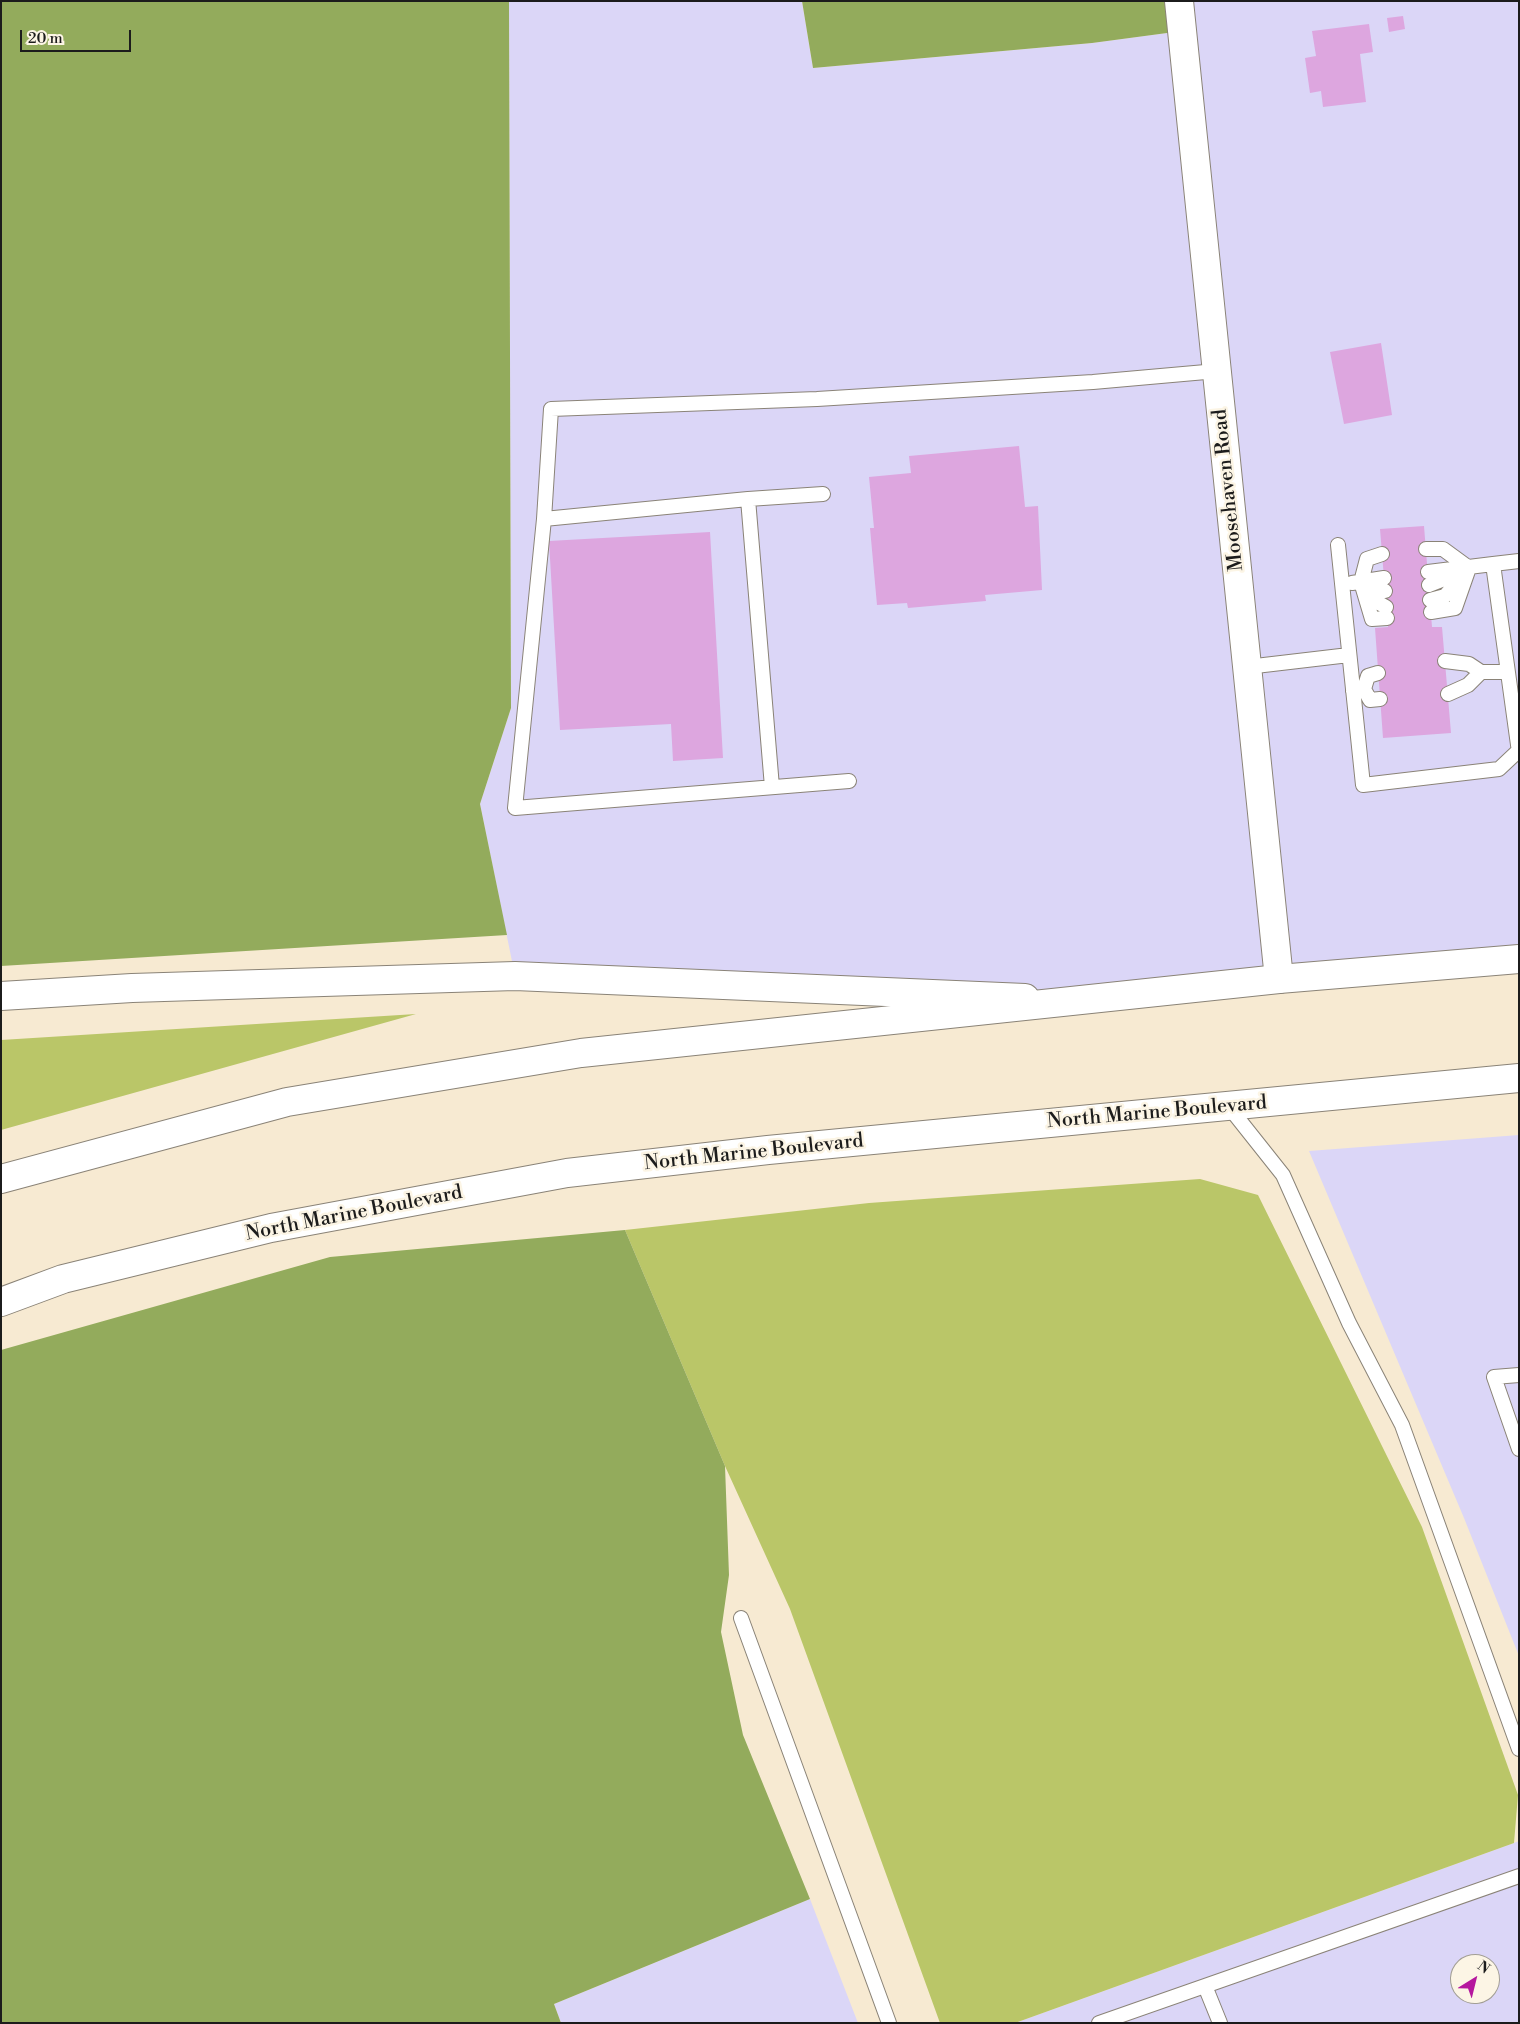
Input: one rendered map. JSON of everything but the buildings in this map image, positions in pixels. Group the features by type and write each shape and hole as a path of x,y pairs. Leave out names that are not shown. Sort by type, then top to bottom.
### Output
{"main road":[{"name":"Moosehaven Road","path":"1179,1 1279,979"},
{"path":"1,1179 287,1102 562,1056 1279,979 1519,959"},
{"path":"1,996 132,988 515,976 1084,1000"},
{"name":"North Marine Boulevard","path":"1,1302 63,1280 271,1228 567,1173 768,1150 1519,1078"}],"lane":[{"path":"849,781 514,808 544,519 551,409 816,399 1093,382 1217,371"},
{"path":"544,519 748,499 823,494"},
{"path":"748,499 772,787"},
{"path":"1338,545 1350,655 1359,690 1363,785 1499,769 1518,752 1493,564"},
{"path":"1426,550 1443,549 1469,568"},
{"path":"1382,554 1367,559 1361,582 1372,619 1387,612"},
{"path":"1428,578 1447,568 1469,568 1519,561"},
{"path":"1431,606 1445,596 1469,568"},
{"path":"1342,584 1361,582 1384,584"},
{"path":"1247,667 1350,655"},
{"path":"1445,661 1469,664 1481,672 1506,672"},
{"path":"1448,694 1468,685 1481,672"},
{"path":"1359,690 1368,676 1378,673"},
{"path":"1359,690 1370,700 1380,700"},
{"path":"1229,1107 1283,1175 1349,1322 1402,1425 1519,1749"},
{"path":"1519,1376 1494,1377 1519,1449"},
{"path":"741,1618 889,2023"},
{"path":"1099,2023 1519,1876"},
{"path":"1205,1986 1220,2023"}],"shaded area":[{"path":"509,1 802,1 813,68 1092,43 1182,31 1179,1 1519,1 1519,959 1084,1000 515,976 480,804 511,708"},
{"path":"1519,1135 1519,1656 1464,1518 1309,1151"},
{"path":"1519,1841 1519,2023 1015,2023"},
{"path":"810,1899 858,2023 561,2023 554,2004"}],"green space":[{"path":"1,1 509,1 511,708 480,804 507,935 1,966"},
{"path":"802,1 1180,1 1182,31 1092,43 813,68"},
{"path":"416,1014 1,1130 1,1040"},
{"path":"1200,1179 1258,1195 1422,1527 1518,1795 1514,1843 1015,2023 940,2023 790,1609 725,1466 625,1230 869,1203"},
{"path":"625,1230 725,1466 729,1575 721,1632 743,1735 810,1899 554,2004 561,2023 1,2023 1,1350 330,1257"}]}
